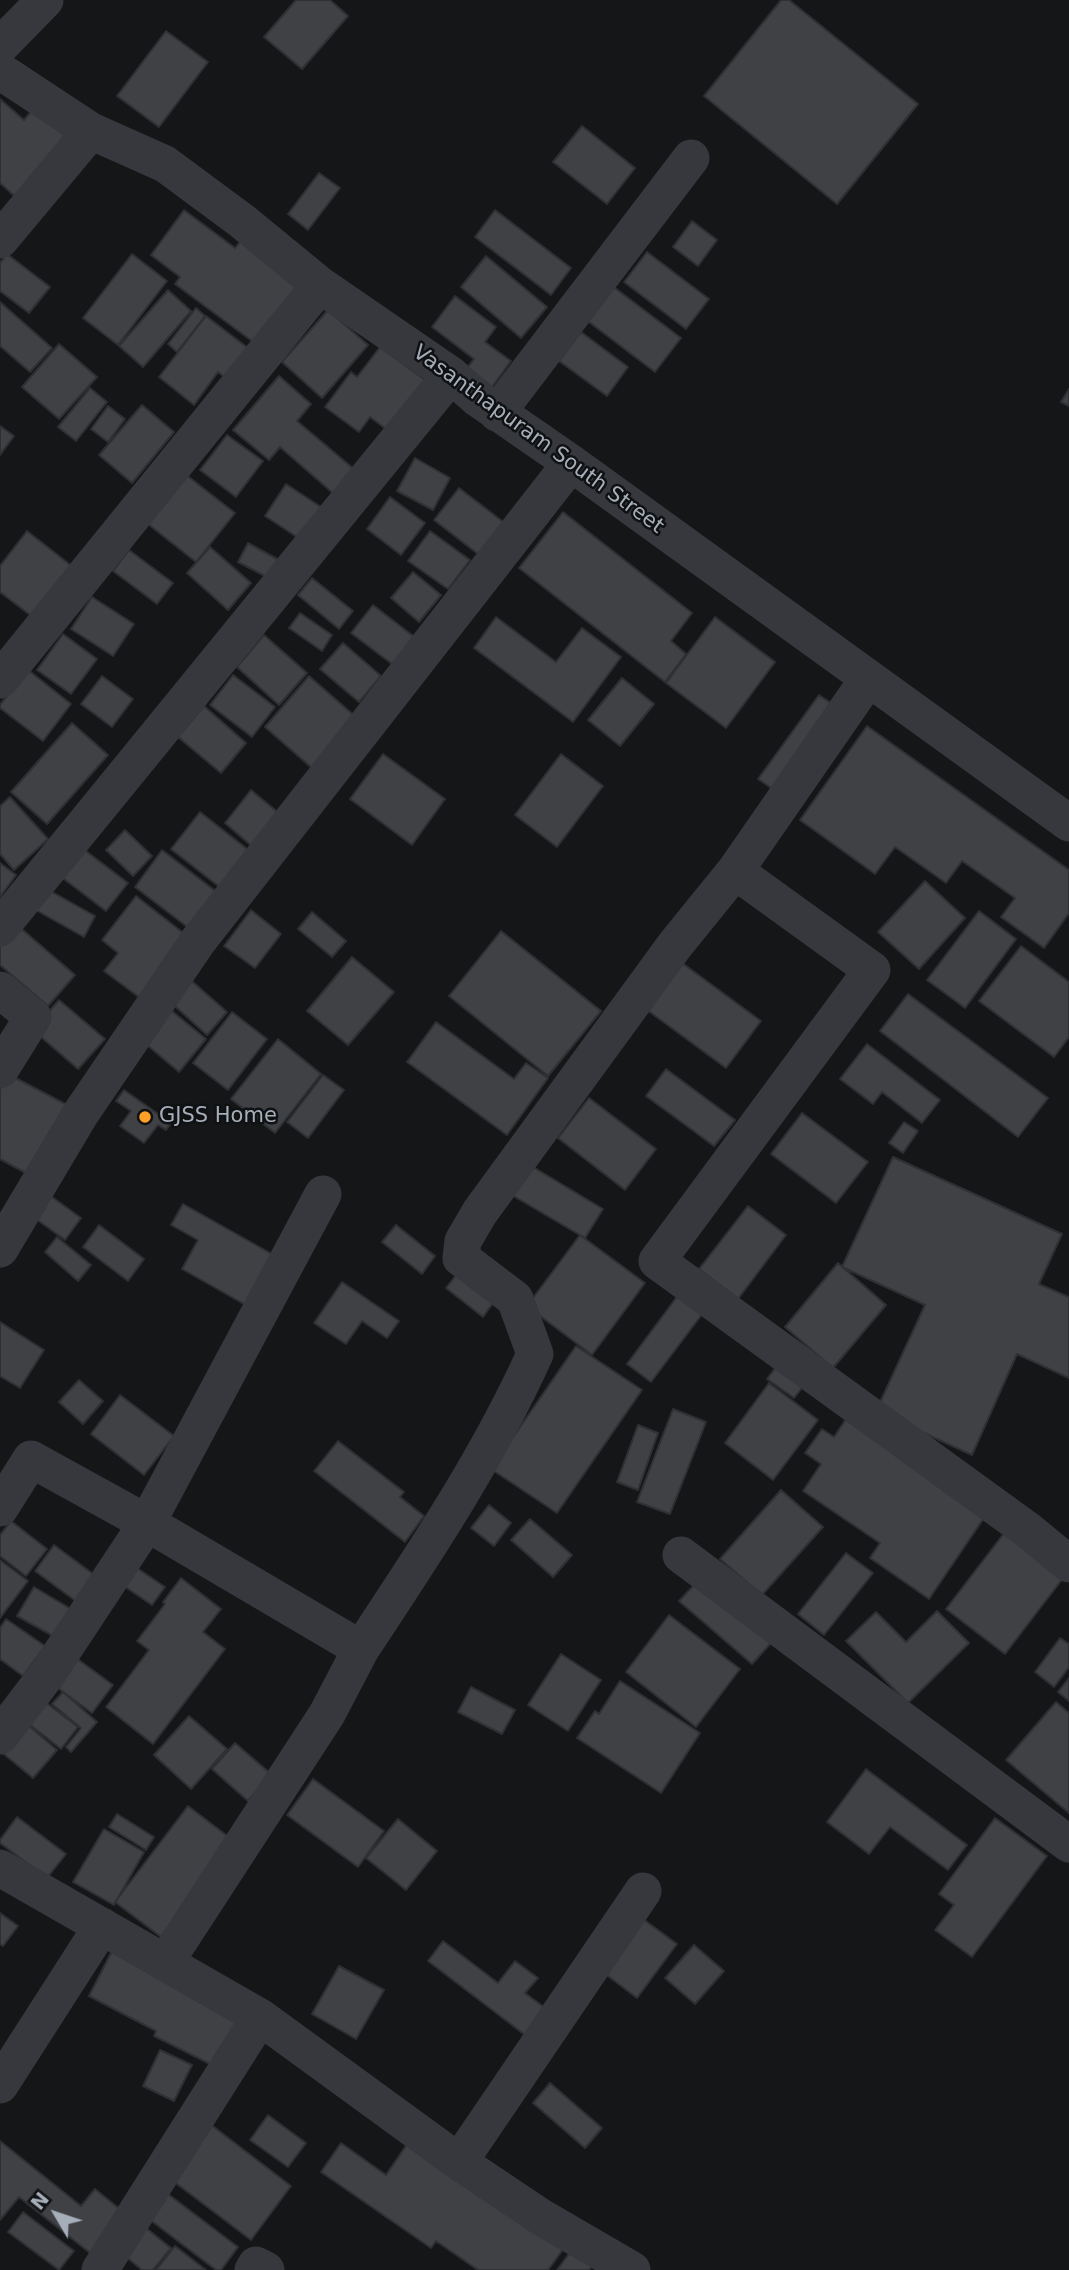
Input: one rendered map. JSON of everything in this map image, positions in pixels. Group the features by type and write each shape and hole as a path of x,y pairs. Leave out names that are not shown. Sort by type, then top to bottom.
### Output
{"street":[{"path":"0,46 45,0"},
{"name":"Vasanthapuram South Street","path":"0,72 91,131 165,164 242,221 320,285 451,375 497,413 571,463 1069,822"},
{"path":"0,240 91,131"},
{"path":"497,413 691,158"},
{"path":"0,680 320,285"},
{"path":"0,928 451,375"},
{"path":"0,1249 81,1112 198,942 571,463"},
{"path":"164,1963 327,1714 361,1649 411,1574 514,1400 535,1354 515,1299 461,1258 463,1241 480,1212 667,956 735,871 868,679"},
{"path":"735,871 872,970 657,1261 1030,1531 1069,1564"},
{"path":"0,989 33,1017 0,1070"},
{"path":"0,1736 48,1674 147,1523 323,1194"},
{"path":"0,1508 31,1459 147,1523 361,1649"},
{"path":"681,1555 1069,1844"},
{"path":"0,1868 260,2017 459,2162 541,2217 632,2270"},
{"path":"459,2162 643,1891"},
{"path":"0,2085 102,1926"},
{"path":"100,2270 260,2017"},
{"path":"253,2270 256,2265 265,2270"}],"building":[{"path":"296,0 330,0 348,16 302,69 264,37"},
{"path":"781,0 789,0 918,104 837,204 704,96"},
{"path":"166,31 208,62 159,127 117,96"},
{"path":"0,99 24,120 34,108 70,140 19,200 0,183"},
{"path":"582,126 635,168 607,204 553,162"},
{"path":"319,173 340,188 308,230 288,214"},
{"path":"184,210 235,248 243,238 305,288 260,347 175,284 180,277 151,255"},
{"path":"495,210 571,268 551,295 475,237"},
{"path":"692,221 717,240 698,266 673,247"},
{"path":"647,252 709,299 686,329 624,282"},
{"path":"7,254 50,287 29,313 0,291 0,263"},
{"path":"132,254 167,281 118,345 83,318"},
{"path":"486,256 547,307 521,338 461,287"},
{"path":"611,285 681,338 655,372 585,319"},
{"path":"168,290 191,311 143,367 119,346"},
{"path":"455,296 496,327 485,342 511,361 492,387 467,368 474,359 432,327"},
{"path":"0,302 52,348 30,372 0,346"},
{"path":"196,308 205,316 177,352 168,344"},
{"path":"328,310 368,345 322,398 282,362"},
{"path":"206,316 252,351 229,380 218,372 194,405 159,377"},
{"path":"581,332 628,367 607,396 559,361"},
{"path":"59,344 97,377 59,419 22,387"},
{"path":"380,347 432,385 394,435 370,417 359,432 325,407 351,372 357,377"},
{"path":"279,376 311,404 297,421 355,470 334,494 280,447 269,460 233,430"},
{"path":"90,388 107,402 76,441 58,427"},
{"path":"1069,389 1069,406 1061,402"},
{"path":"142,405 174,432 132,483 99,455"},
{"path":"108,406 125,419 108,442 91,429"},
{"path":"0,426 14,436 0,455"},
{"path":"227,435 263,461 236,497 200,470"},
{"path":"415,458 450,478 433,510 397,491"},
{"path":"185,474 235,513 196,562 148,524"},
{"path":"286,484 321,507 300,539 265,516"},
{"path":"459,488 506,524 482,557 434,520"},
{"path":"390,497 425,523 401,555 367,529"},
{"path":"563,512 692,613 671,641 686,654 665,682 519,568"},
{"path":"27,531 73,567 34,618 0,592 0,566"},
{"path":"430,531 470,560 448,589 408,561"},
{"path":"248,543 279,560 269,578 238,562"},
{"path":"210,547 251,583 228,610 187,573"},
{"path":"129,550 173,583 157,604 113,571"},
{"path":"413,572 441,595 419,622 391,598"},
{"path":"312,578 353,611 339,629 298,595"},
{"path":"92,597 134,624 113,656 71,629"},
{"path":"373,605 417,639 396,667 351,633"},
{"path":"300,613 332,635 322,651 289,628"},
{"path":"496,617 556,662 582,628 621,657 573,722 474,648"},
{"path":"715,617 775,662 726,728 666,683"},
{"path":"63,634 97,659 71,694 37,670"},
{"path":"264,635 307,673 279,705 237,667"},
{"path":"343,643 381,676 359,702 320,669"},
{"path":"27,669 71,704 43,741 0,708"},
{"path":"233,675 275,707 252,737 210,705"},
{"path":"102,676 133,699 112,727 81,704"},
{"path":"309,676 357,718 313,769 265,727"},
{"path":"622,678 654,704 620,746 588,720"},
{"path":"819,695 838,708 777,792 758,779"},
{"path":"204,706 246,743 221,773 178,737"},
{"path":"72,723 108,755 47,824 11,792"},
{"path":"867,726 1069,870 1069,913 1044,948 1001,917 1015,898 962,861 946,883 895,847 875,874 800,820"},
{"path":"383,754 445,799 412,845 350,799"},
{"path":"561,754 603,786 557,847 515,815"},
{"path":"251,790 281,815 254,848 225,823"},
{"path":"10,797 48,839 14,870 0,854 0,806"},
{"path":"200,812 251,852 222,889 171,849"},
{"path":"125,830 152,856 133,876 106,850"},
{"path":"82,848 128,883 106,911 60,876"},
{"path":"162,850 218,893 190,929 135,887"},
{"path":"0,863 16,875 0,897"},
{"path":"925,881 965,918 919,969 878,932"},
{"path":"47,889 95,916 84,937 34,909"},
{"path":"136,896 191,939 144,1001 104,971 118,953 102,940"},
{"path":"251,910 281,934 255,968 224,946"},
{"path":"979,911 1016,939 965,1008 927,980"},
{"path":"312,912 346,941 332,957 298,929"},
{"path":"17,925 75,975 48,1006 0,965 0,944"},
{"path":"501,931 601,1011 548,1076 449,996"},
{"path":"1021,946 1069,982 1069,1037 1054,1057 979,1001"},
{"path":"352,957 394,992 348,1045 307,1011"},
{"path":"678,960 761,1021 726,1068 643,1007"},
{"path":"186,976 227,1012 207,1035 166,998"},
{"path":"908,994 1048,1098 1018,1137 880,1031"},
{"path":"59,1000 105,1039 78,1069 33,1030"},
{"path":"167,1007 206,1039 179,1072 140,1039"},
{"path":"232,1012 267,1039 228,1090 193,1063"},
{"path":"436,1022 514,1079 526,1063 548,1078 507,1135 407,1062"},
{"path":"278,1039 321,1074 275,1133 231,1099"},
{"path":"867,1044 940,1100 922,1123 882,1092 873,1104 840,1079"},
{"path":"666,1069 735,1120 714,1146 646,1096"},
{"path":"8,1074 73,1108 35,1178 0,1159 0,1089"},
{"path":"323,1075 344,1090 308,1138 287,1122"},
{"name":"GJSS Home","path":"124,1090 171,1123 166,1130 158,1125 144,1143 120,1126 131,1111 116,1101"},
{"path":"589,1098 656,1149 625,1190 558,1138"},
{"path":"802,1113 868,1162 836,1203 771,1154"},
{"path":"904,1122 918,1131 903,1153 889,1143"},
{"path":"893,1157 1062,1234 1039,1284 1069,1297 1069,1378 1017,1354 972,1455 876,1411 925,1305 842,1267"},
{"path":"528,1164 603,1209 585,1238 510,1194"},
{"path":"41,1189 81,1218 65,1240 25,1211"},
{"path":"183,1204 279,1258 251,1308 182,1269 198,1240 171,1225"},
{"path":"748,1206 786,1235 738,1299 699,1269"},
{"path":"99,1225 144,1259 128,1281 83,1247"},
{"path":"396,1225 435,1256 422,1274 382,1242"},
{"path":"580,1235 645,1283 592,1355 527,1306"},
{"path":"57,1237 91,1265 78,1281 45,1252"},
{"path":"838,1263 886,1305 833,1368 785,1327"},
{"path":"457,1274 493,1303 483,1317 446,1288"},
{"path":"342,1282 399,1321 387,1338 362,1321 346,1344 314,1323"},
{"path":"679,1294 703,1313 651,1382 627,1364"},
{"path":"0,1322 44,1350 20,1388 0,1376"},
{"path":"576,1346 642,1390 557,1513 491,1469"},
{"path":"782,1359 809,1379 794,1398 767,1379"},
{"path":"79,1380 103,1401 83,1424 59,1402"},
{"path":"769,1383 818,1420 773,1480 725,1443"},
{"path":"120,1395 174,1436 144,1475 91,1434"},
{"path":"673,1409 706,1422 670,1514 637,1502"},
{"path":"848,1416 988,1512 929,1599 870,1558 880,1543 803,1491 821,1464 805,1453 822,1429 834,1437"},
{"path":"638,1425 658,1433 638,1490 617,1482"},
{"path":"338,1441 404,1492 400,1497 424,1516 405,1542 314,1471"},
{"path":"781,1490 823,1527 762,1595 720,1559"},
{"path":"489,1505 511,1523 494,1546 471,1528"},
{"path":"530,1519 572,1555 553,1577 511,1540"},
{"path":"11,1521 47,1549 26,1576 0,1556 0,1535"},
{"path":"1008,1528 1067,1573 1005,1654 946,1609"},
{"path":"54,1545 100,1579 81,1605 35,1571"},
{"path":"846,1553 873,1573 824,1635 798,1614"},
{"path":"0,1560 28,1581 0,1618"},
{"path":"131,1564 165,1587 152,1605 118,1582"},
{"path":"181,1578 221,1609 203,1632 225,1649 153,1744 106,1707 149,1650 137,1641"},
{"path":"698,1581 771,1643 752,1664 679,1601"},
{"path":"34,1587 71,1609 55,1637 17,1616"},
{"path":"937,1611 969,1643 908,1703 846,1641 876,1612 906,1642"},
{"path":"669,1615 740,1669 696,1727 626,1672"},
{"path":"6,1619 45,1646 23,1676 0,1659 0,1628"},
{"path":"1060,1638 1069,1644 1069,1667 1054,1687 1035,1672"},
{"path":"561,1654 601,1680 568,1731 528,1705"},
{"path":"76,1658 113,1685 92,1713 55,1686"},
{"path":"1069,1678 1069,1701 1058,1692"},
{"path":"620,1681 700,1733 661,1793 577,1738 595,1711 599,1714"},
{"path":"471,1687 515,1710 502,1734 458,1712"},
{"path":"63,1692 97,1722 71,1752 66,1747 81,1728 52,1704"},
{"path":"40,1698 78,1727 61,1749 24,1720"},
{"path":"1056,1702 1069,1713 1069,1813 1006,1760"},
{"path":"189,1716 227,1749 191,1789 154,1755"},
{"path":"21,1719 57,1750 33,1778 0,1751"},
{"path":"235,1743 271,1774 248,1801 212,1769"},
{"path":"866,1769 967,1845 948,1870 890,1827 869,1854 827,1822"},
{"path":"313,1779 384,1831 358,1867 287,1815"},
{"path":"188,1806 234,1841 161,1937 115,1902"},
{"path":"117,1814 154,1837 146,1850 109,1827"},
{"path":"17,1817 66,1854 47,1878 0,1843"},
{"path":"995,1818 1047,1856 972,1957 935,1930 954,1905 939,1894"},
{"path":"398,1819 437,1851 406,1890 366,1858"},
{"path":"104,1829 144,1852 114,1905 73,1882"},
{"path":"0,1913 18,1926 3,1946 0,1944"},
{"path":"643,1919 677,1944 637,1998 604,1973"},
{"path":"443,1941 498,1983 515,1961 538,1978 525,1993 549,2011 529,2038 428,1961"},
{"path":"694,1945 724,1971 695,2004 665,1978"},
{"path":"112,1951 241,2018 216,2067 154,2036 156,2031 89,1996"},
{"path":"339,1966 384,1990 356,2039 312,2014"},
{"path":"160,2050 192,2065 174,2101 143,2086"},
{"path":"550,2083 602,2128 585,2148 533,2103"},
{"path":"268,2115 306,2143 288,2167 250,2140"},
{"path":"210,2124 291,2186 251,2240 169,2178"},
{"path":"412,2137 567,2244 548,2270 478,2270 436,2241 431,2248 321,2172 341,2143 386,2175"},
{"path":"0,2141 81,2206 95,2189 127,2215 94,2256 19,2197 0,2220"},
{"path":"164,2191 238,2247 221,2270 216,2270 145,2216"},
{"path":"23,2212 74,2251 59,2270 8,2232"},
{"path":"141,2224 171,2248 153,2270 142,2270 119,2251"},
{"path":"576,2244 598,2258 589,2270 557,2270"},
{"path":"175,2246 206,2270 156,2270"}],"place":[{"name":"GJSS Home","path":"145,1117"}]}
